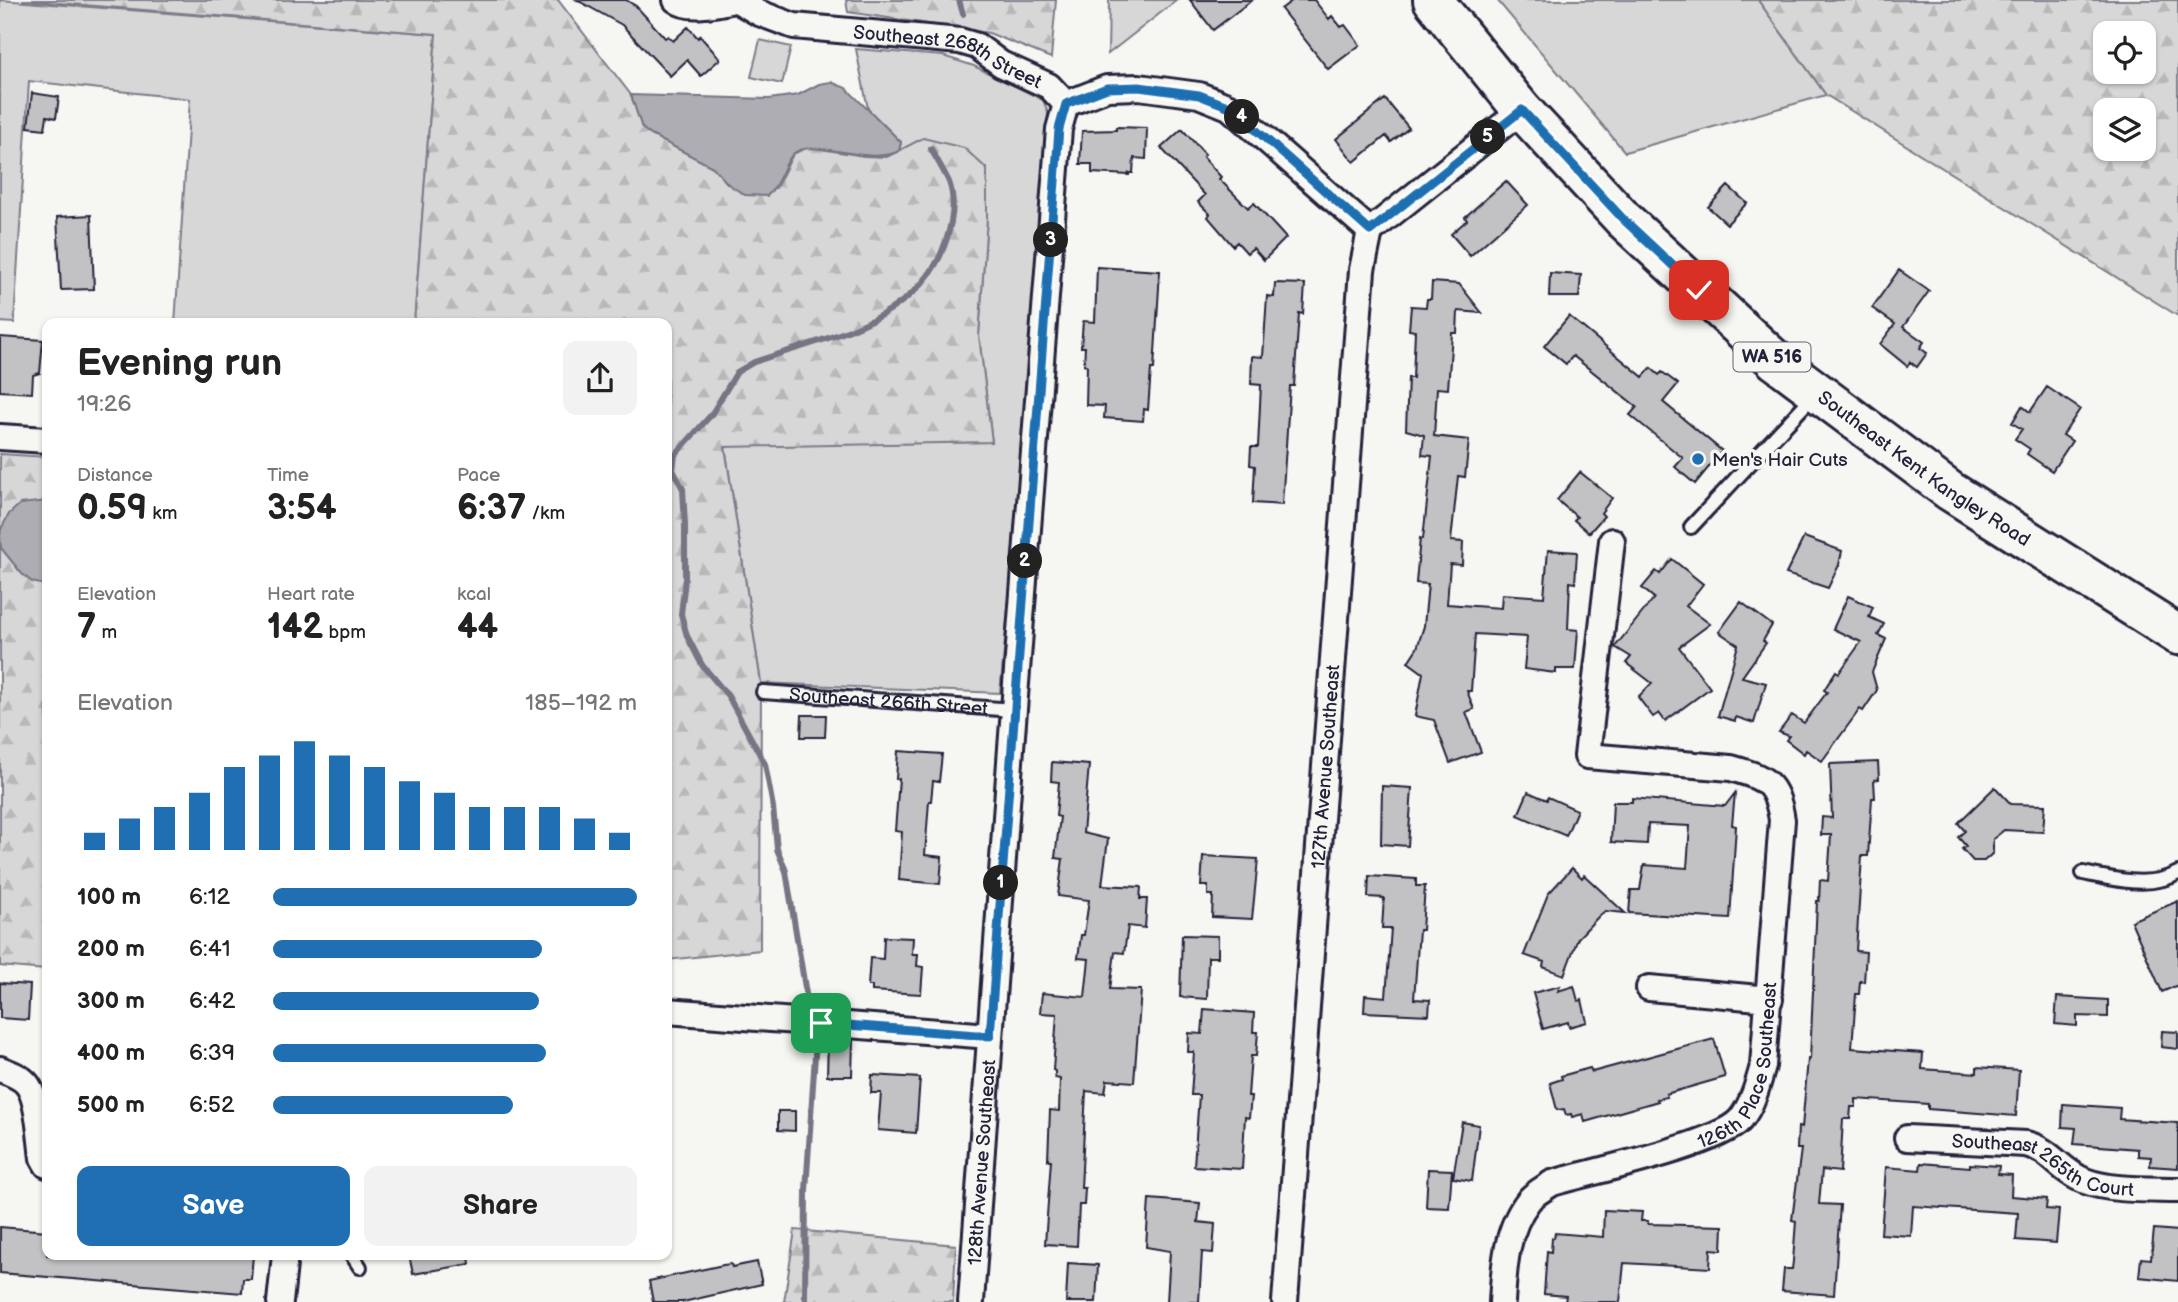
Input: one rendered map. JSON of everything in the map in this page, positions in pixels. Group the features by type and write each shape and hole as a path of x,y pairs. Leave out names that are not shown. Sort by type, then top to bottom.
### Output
{"main road":[{"name":"Southeast Kent Kangley Road","path":"1433,0 1522,110 1623,219 1776,361 1950,491 2178,635"}],"street":[{"name":"Southeast 268th Street","path":"676,0 681,4 736,0 759,13 794,26 960,41 977,46 1001,64 1049,86 1066,104 1107,88 1139,87 1199,95 1230,107 1370,231"},
{"name":"128th Avenue Southeast","path":"971,1302 1059,129 1066,104"},
{"path":"1370,231 1522,110"},
{"name":"127th Avenue Southeast","path":"1285,1302 1362,270 1370,231"},
{"path":"0,437 42,440"},
{"name":"126th Place Southeast","path":"1502,1302 1504,1259 1515,1226 1530,1199 1552,1183 1715,1136 1740,1120 1754,1094 1763,1066 1782,820 1779,798 1767,782 1731,768 1587,756 1612,541"},
{"path":"1649,988 1770,999"},
{"path":"672,1011 990,1036"},
{"path":"0,1069 16,1075 27,1084 33,1094 42,1152"},
{"name":"Southeast 265th Court","path":"1907,1138 2039,1146 2068,1172 2086,1182 2178,1190"},
{"path":"280,1302 284,1260"}],"lane":[{"path":"1691,527 1817,392"},
{"name":"Southeast 266th Street","path":"763,692 1014,710"},
{"path":"2083,873 2132,880 2165,880 2178,873"},
{"path":"355,1260 360,1267"}],"green space":[{"path":"0,0 436,34 414,318 175,318 190,99 29,81 14,323 0,322"},
{"path":"22,0 558,0 631,95 642,128 713,167 728,184 776,188 793,154 808,147 887,157 923,138 964,148 987,169 987,217 979,336 992,442 725,447 761,683 760,950 672,959 672,318 414,318 436,34"},
{"path":"846,0 1056,0 1051,58 989,33 848,12"},
{"path":"1109,0 1177,0 1108,54"},
{"path":"1497,0 1758,0 1826,95 1625,152"},
{"path":"1758,0 2178,0 2178,316 1826,95"},
{"path":"760,40 791,47 782,84 751,77"},
{"path":"856,49 943,56 974,66 1043,100 1048,113 1024,442 1000,693 761,683 725,446 992,442 979,336 987,217 987,169 924,138 899,151 901,142 868,109"},
{"path":"0,454 42,457 42,970 0,966"},
{"path":"795,1230 956,1245 953,1302 784,1302"}],"shaded area":[{"path":"831,82 846,88 901,142 899,151 872,156 827,149 801,149 789,159 767,196 745,195 728,184 713,167 651,135 642,128 631,95 769,99 798,95 819,84"},
{"path":"42,502 42,584 32,582 22,574 1,548 1,529 9,514 20,504"}],"building":[{"path":"577,0 626,0 636,6 665,38 668,36 673,41 688,27 698,38 700,36 720,59 701,76 687,60 670,76 622,25"},
{"path":"1190,0 1252,0 1213,30"},
{"path":"1293,0 1314,0 1329,19 1332,16 1341,27 1345,25 1360,45 1328,69 1281,9"},
{"path":"32,93 59,97 56,118 47,116 45,129 28,127"},
{"path":"1385,99 1409,128 1391,142 1386,136 1354,162 1336,139"},
{"path":"1116,127 1147,128 1146,159 1134,158 1133,173 1129,175 1092,173 1092,164 1080,164 1082,131 1116,130"},
{"path":"1182,129 1205,154 1203,157 1221,177 1219,179 1248,208 1254,203 1286,238 1264,260 1253,248 1247,253 1237,242 1233,246 1198,202 1205,195 1161,148"},
{"path":"1506,181 1528,205 1470,256 1451,234 1467,220 1465,217"},
{"path":"1728,186 1747,203 1727,224 1708,207"},
{"path":"91,215 94,289 61,290 57,217"},
{"path":"1097,267 1160,271 1154,369 1151,369 1148,410 1144,409 1143,421 1104,418 1105,406 1086,405 1087,365 1084,365 1085,347 1081,347 1083,321 1095,322"},
{"path":"1899,270 1929,291 1903,327 1924,342 1920,348 1927,353 1917,367 1910,362 1907,366 1880,344 1895,324 1872,308"},
{"path":"1550,273 1581,275 1579,297 1549,297"},
{"path":"1432,282 1459,284 1482,313 1458,311 1457,333 1452,333 1448,389 1437,388 1434,436 1469,440 1465,477 1458,476 1451,541 1463,542 1462,565 1450,564 1447,604 1501,608 1502,594 1544,597 1548,550 1577,552 1575,583 1570,582 1568,629 1578,630 1575,669 1556,669 1556,673 1524,669 1527,637 1475,634 1471,691 1467,691 1474,709 1466,712 1481,752 1450,763 1434,720 1415,716 1423,673 1408,662 1417,648 1424,626 1428,584 1416,583 1432,456 1422,455 1424,435 1406,430 1408,378 1413,378 1415,331 1409,330 1411,306 1426,307 1427,299 1431,299"},
{"path":"1275,283 1305,284 1303,314 1299,313 1294,386 1290,386 1282,505 1253,503 1255,466 1250,465 1251,447 1258,447 1261,385 1251,384 1252,356 1263,357 1267,296 1274,297"},
{"path":"1569,316 1643,377 1651,368 1659,375 1662,372 1678,384 1663,402 1722,451 1695,484 1675,467 1683,458 1630,415 1637,407 1573,356 1566,364 1544,346"},
{"path":"0,337 42,340 40,373 33,375 32,393 0,391"},
{"path":"2047,387 2080,409 2063,435 2072,441 2052,471 2027,454 2030,449 2015,439 2022,429 2012,423 2022,406 2030,412"},
{"path":"1580,472 1612,498 1601,513 1604,516 1589,533 1574,520 1577,517 1557,500"},
{"path":"1804,537 1842,551 1839,565 1828,588 1786,574"},
{"path":"1672,559 1703,584 1686,606 1710,624 1679,647 1710,688 1665,721 1659,713 1653,717 1638,697 1652,683 1626,663 1631,657 1615,647 1654,598 1642,588 1656,571 1660,574"},
{"path":"1848,596 1873,607 1869,617 1884,624 1878,635 1886,639 1872,672 1877,690 1822,761 1806,750 1804,754 1786,740 1789,736 1779,732 1792,715 1804,723 1827,692 1824,690 1836,671 1839,673 1861,642 1833,629"},
{"path":"1741,602 1772,625 1763,641 1766,643 1742,677 1766,683 1754,723 1736,717 1735,721 1718,716 1738,645 1719,632"},
{"path":"802,715 826,715 825,737 801,737"},
{"path":"898,751 942,754 939,782 933,781 929,801 925,855 942,857 940,884 899,880 902,832 895,831"},
{"path":"1052,762 1089,765 1083,833 1108,839 1102,885 1141,887 1140,899 1147,899 1145,928 1128,926 1124,953 1115,952 1110,989 1141,990 1134,1082 1107,1080 1105,1093 1086,1091 1081,1188 1085,1188 1084,1205 1079,1205 1077,1246 1045,1244 1051,1160 1048,1160 1050,1110 1059,1111 1060,1079 1055,1078 1053,1070 1057,1014 1040,1013 1042,993 1085,997 1089,959 1078,958 1089,900 1058,896 1063,859 1055,858 1060,817 1056,816 1059,782 1051,781"},
{"path":"1878,762 1879,779 1874,780 1875,798 1872,798 1868,856 1862,856 1856,951 1866,952 1864,982 1860,981 1859,994 1856,994 1852,1048 1923,1053 1922,1069 1977,1073 1977,1067 2019,1070 2016,1116 1928,1109 1928,1104 1856,1099 1856,1107 1851,1107 1850,1119 1843,1119 1840,1172 1822,1170 1819,1204 1840,1205 1834,1295 1782,1291 1784,1269 1792,1269 1793,1261 1796,1221 1792,1220 1801,1149 1797,1149 1798,1127 1802,1128 1810,1059 1817,901 1820,880 1828,881 1831,835 1821,835 1822,817 1832,818 1830,764"},
{"path":"1382,786 1412,788 1408,846 1381,844"},
{"path":"1995,787 2011,804 2045,805 2043,832 2004,830 1993,839 1993,853 1984,861 1973,861 1962,849 1966,846 1958,837 1965,831 1958,823"},
{"path":"1528,792 1547,800 1548,797 1577,810 1566,836 1518,815"},
{"path":"1735,793 1732,825 1736,826 1730,919 1629,913 1631,890 1640,890 1644,865 1687,868 1690,826 1648,824 1647,844 1611,842 1613,802 1632,802 1632,798 1725,806"},
{"path":"1203,856 1258,859 1252,919 1212,917 1213,895 1208,895 1208,886 1201,886"},
{"path":"1572,868 1582,878 1584,875 1625,913 1605,911 1598,917 1578,938 1564,975 1543,967 1544,962 1524,955 1548,894"},
{"path":"1369,876 1416,879 1416,886 1425,886 1414,999 1430,1000 1429,1015 1364,1012 1365,995 1386,997 1391,928 1382,928 1384,898 1368,897"},
{"path":"2178,901 2178,985 2162,992 2131,921"},
{"path":"1182,935 1218,936 1218,957 1208,957 1207,999 1180,997"},
{"path":"884,937 913,938 912,954 918,954 917,966 923,967 921,994 872,991 872,986 868,986 870,958 883,959"},
{"path":"0,983 30,985 28,1020 0,1018"},
{"path":"1560,986 1558,991 1574,986 1578,1001 1582,1000 1587,1022 1569,1027 1568,1022 1543,1029 1533,993"},
{"path":"2057,997 2108,1000 2108,1017 2077,1016 2077,1026 2055,1024"},
{"path":"1204,1009 1254,1013 1253,1032 1258,1032 1256,1056 1251,1056 1248,1096 1251,1096 1249,1118 1245,1117 1242,1169 1194,1166 1199,1095 1191,1095 1194,1052 1188,1052 1189,1033 1202,1034"},
{"path":"2162,1031 2178,1032 2178,1049 2161,1047"},
{"path":"828,1038 853,1040 852,1076 827,1076"},
{"path":"1714,1039 1725,1077 1666,1094 1667,1097 1657,1099 1658,1101 1585,1122 1583,1114 1572,1117 1571,1114 1566,1115 1564,1109 1557,1110 1550,1083 1562,1079 1561,1076 1590,1068 1592,1072"},
{"path":"872,1075 920,1078 916,1133 878,1130 881,1093 871,1093"},
{"path":"2063,1104 2120,1108 2119,1119 2178,1123 2178,1168 2150,1166 2151,1157 2138,1156 2138,1149 2074,1144 2076,1128 2062,1127"},
{"path":"778,1111 795,1111 795,1131 778,1130"},
{"path":"1462,1122 1479,1125 1472,1181 1453,1178"},
{"path":"1921,1163 1970,1167 1970,1164 1999,1166 1998,1174 2012,1175 2011,1196 2047,1199 2046,1209 2059,1210 2056,1243 2016,1240 2018,1213 1913,1206 1911,1236 1881,1234 1886,1167 1920,1170"},
{"path":"1428,1169 1452,1170 1449,1208 1426,1207"},
{"path":"1149,1199 1200,1203 1198,1222 1215,1224 1213,1253 1202,1252 1199,1302 1167,1302 1170,1251 1146,1247"},
{"path":"1604,1210 1642,1212 1641,1221 1648,1221 1648,1224 1723,1226 1722,1250 1711,1249 1710,1268 1624,1263 1620,1302 1565,1302 1566,1296 1544,1294 1547,1251 1551,1252 1555,1233 1603,1237"},
{"path":"0,1227 42,1231 42,1260 253,1260 251,1279 243,1279 242,1293 0,1273"},
{"path":"2154,1229 2178,1231 2178,1281 2139,1277 2141,1258 2151,1259"},
{"path":"410,1260 470,1260 470,1264 413,1274"},
{"path":"757,1262 762,1284 683,1302 653,1302 649,1281 723,1265 731,1264 732,1267"},
{"path":"1068,1263 1098,1265 1096,1302 1066,1302"}],"waterway":[{"path":"959,0 963,14"},
{"path":"807,1000 786,871 777,849 765,764 728,696 702,665 687,636 681,614 685,579 685,525 683,489 673,470 675,455 711,415 737,372 754,362 867,322 893,308 915,290 933,268 946,241 952,212 949,182 931,149"},
{"path":"807,1302 806,1190 816,1040"}],"place":[{"name":"Men's Hair Cuts","path":"1698,459"}],"route":[{"path":"821,1023 990,1036 1059,129 1066,104 1107,88 1139,87 1199,95 1230,107 1370,231 1522,110 1623,219 1699,290"}]}
